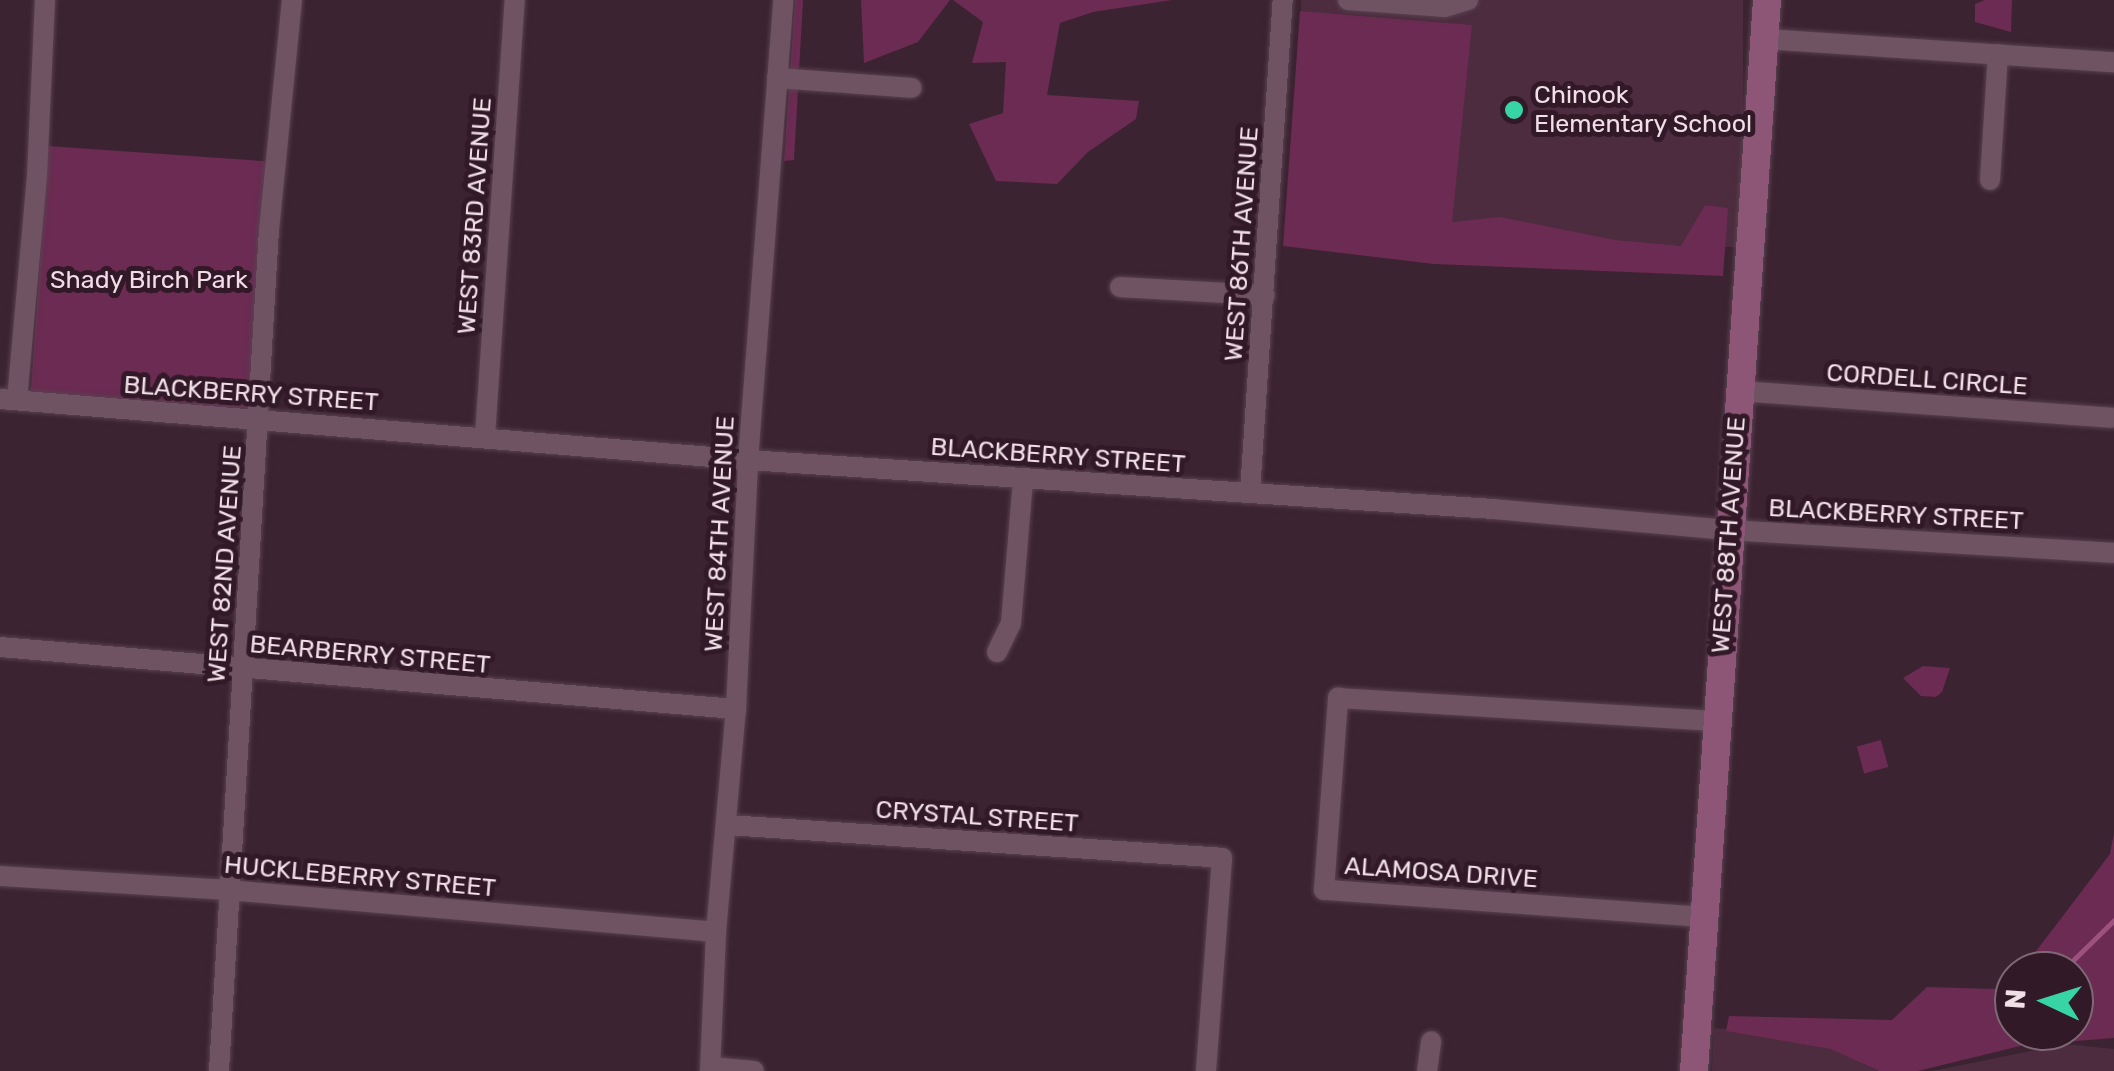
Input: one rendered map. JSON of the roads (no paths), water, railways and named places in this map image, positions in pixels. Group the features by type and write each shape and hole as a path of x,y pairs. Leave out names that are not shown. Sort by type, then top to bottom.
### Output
{"street":[{"path":"9,400 37,176 45,0"},
{"name":"WEST 82ND AVENUE","path":"218,1071 269,230 292,0"},
{"name":"WEST 83RD AVENUE","path":"485,436 515,0"},
{"name":"WEST 84TH AVENUE","path":"710,1069 716,932 736,709 748,460 783,0"},
{"name":"WEST 86TH AVENUE","path":"1250,492 1283,0"},
{"path":"1348,0 1445,7 1468,0"},
{"name":"WEST 88TH AVENUE","path":"1694,1071 1767,0"},
{"path":"1764,39 2114,62"},
{"path":"1990,180 1998,54"},
{"path":"777,78 912,88"},
{"path":"1120,287 1265,295"},
{"name":"CORDELL CIRCLE","path":"1739,391 2112,418"},
{"name":"BLACKBERRY STREET","path":"9,400 1023,480 1250,492 1729,530 2114,552"},
{"path":"997,652 1010,623 1023,480"},
{"name":"BEARBERRY STREET","path":"0,647 736,709"},
{"name":"ALAMOSA DRIVE","path":"1704,917 1324,890 1338,698 1717,721"},
{"name":"CRYSTAL STREET","path":"728,825 1222,858 1206,1071"},
{"name":"HUCKLEBERRY STREET","path":"0,876 226,890 716,932"},
{"path":"1427,1071 1431,1041"},
{"path":"710,1069 754,1071"}],"waterway":[{"path":"2082,951 2114,920"}],"place":[{"name":"Chinook Elementary School","path":"1514,110"}],"park label":[{"name":"Shady Birch Park","path":"149,280"}]}
